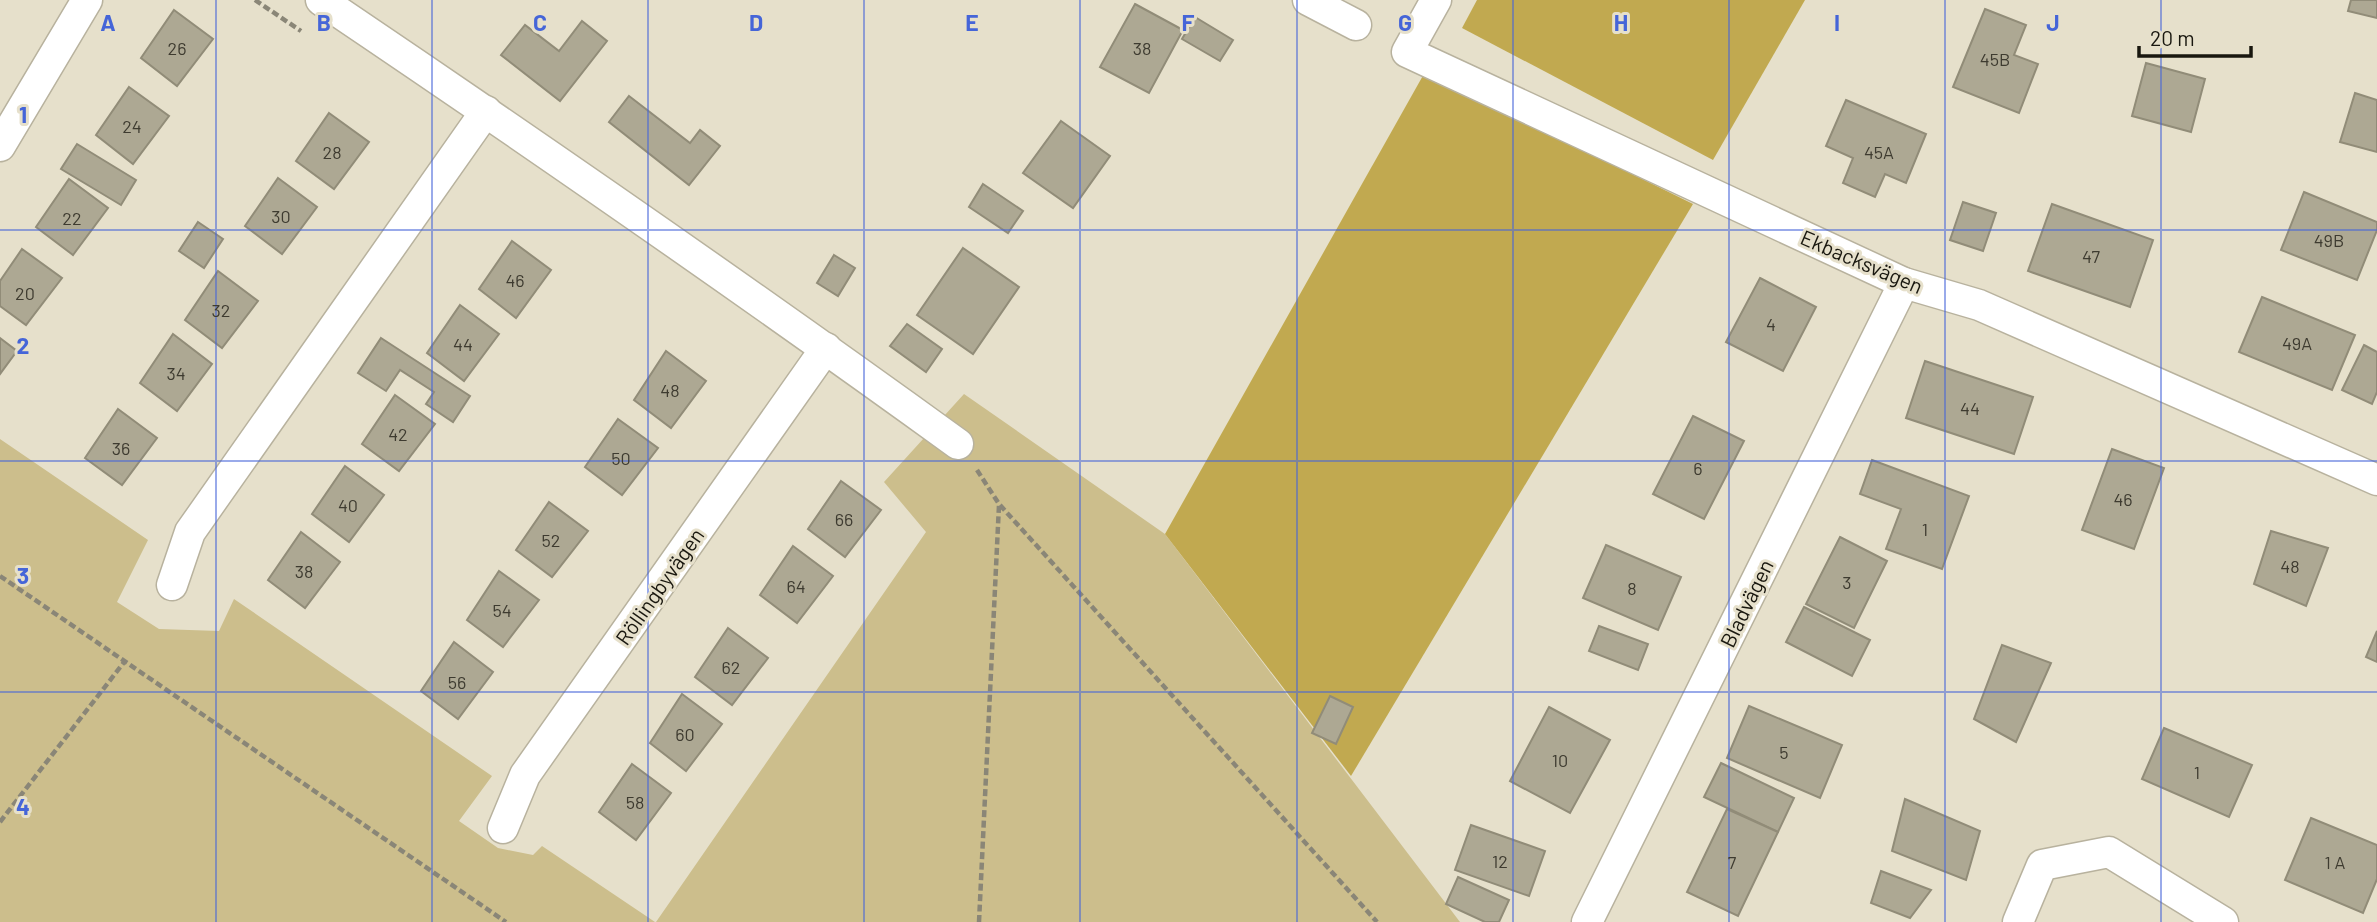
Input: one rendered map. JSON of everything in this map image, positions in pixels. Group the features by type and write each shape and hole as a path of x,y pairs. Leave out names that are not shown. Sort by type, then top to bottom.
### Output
{"street":[{"path":"0,146 87,0"},
{"path":"321,0 486,111 826,348 958,444"},
{"path":"1308,0 1356,25"},
{"name":"Ekbacksvägen","path":"1436,0 1407,52 1904,283 1979,305 2377,480"},
{"path":"172,585 190,532 486,111"},
{"name":"Bladvägen","path":"1587,922 1904,283"},
{"name":"Röllingbyvägen","path":"503,828 526,775 826,348"},
{"path":"2018,922 2042,865 2109,852 2223,922"}],"path":[{"path":"979,922 999,504 1377,922"},
{"path":"0,576 506,922"},
{"path":"0,822 125,661"}],"shaded area":[{"path":"1477,0 1805,0 1713,160 1462,28"},
{"path":"1425,72 1693,204 1351,776 1165,534"},
{"path":"964,394 1165,534 1460,922 656,922 926,532 884,482"},
{"path":"0,439 148,540 117,602 159,629 219,631 234,599 492,776 459,821 498,848 533,855 542,846 655,922 0,922"}],"building":[{"path":"2351,0 2377,0 2377,18 2348,11"},
{"path":"1135,4 1183,30 1149,93 1100,67"},
{"path":"1985,9 2026,25 2014,55 2038,64 2019,113 1953,87"},
{"path":"174,10 213,39 177,86 141,58"},
{"path":"1195,17 1233,40 1220,61 1182,39"},
{"path":"582,21 607,41 560,101 501,55 525,25 559,51"},
{"path":"2146,63 2205,79 2191,132 2132,116"},
{"path":"129,87 169,116 133,164 96,135"},
{"path":"2355,93 2377,100 2377,152 2340,142"},
{"path":"629,96 690,143 700,130 720,146 689,185 609,122"},
{"path":"1846,100 1926,134 1906,183 1885,174 1875,197 1843,183 1853,158 1826,146"},
{"path":"329,113 369,142 334,189 296,161"},
{"path":"1061,121 1110,156 1073,208 1023,173"},
{"path":"77,144 136,180 121,205 61,169"},
{"path":"278,178 317,207 282,254 245,226"},
{"path":"69,179 108,208 73,255 36,227"},
{"path":"983,184 1023,211 1008,233 969,207"},
{"path":"2304,192 2377,222 2377,230 2357,280 2281,250"},
{"path":"1963,202 1996,213 1983,251 1950,240"},
{"path":"2052,204 2153,240 2130,307 2028,271"},
{"path":"198,222 223,239 204,268 179,251"},
{"path":"512,241 551,270 516,318 479,289"},
{"path":"963,248 1019,287 973,354 917,315"},
{"path":"22,249 62,278 26,325 0,306 0,281"},
{"path":"834,255 855,268 838,296 817,283"},
{"path":"218,271 258,301 222,348 185,320"},
{"path":"1760,278 1816,307 1783,371 1726,342"},
{"path":"2262,297 2355,335 2332,390 2239,352"},
{"path":"460,305 499,334 464,381 427,353"},
{"path":"907,324 942,349 926,372 890,346"},
{"path":"173,334 212,364 177,411 140,383"},
{"path":"0,338 17,351 0,374"},
{"path":"381,338 470,396 453,422 426,404 434,392 400,370 386,391 358,373"},
{"path":"2364,345 2377,352 2377,392 2372,404 2342,390"},
{"path":"666,351 706,381 671,428 634,400"},
{"path":"1925,361 2033,397 2014,454 1906,418"},
{"path":"395,395 435,424 399,471 362,444"},
{"path":"118,409 157,438 122,485 85,458"},
{"path":"1693,416 1744,441 1704,519 1653,494"},
{"path":"618,419 658,448 622,495 585,467"},
{"path":"2112,449 2164,468 2134,549 2082,530"},
{"path":"1872,460 1969,496 1942,569 1886,549 1901,509 1860,494"},
{"path":"345,466 384,495 349,542 312,514"},
{"path":"841,481 881,510 845,557 808,529"},
{"path":"549,502 588,531 552,577 516,550"},
{"path":"2271,531 2328,548 2306,606 2254,584"},
{"path":"301,532 340,562 305,608 268,580"},
{"path":"1840,537 1887,561 1854,628 1806,604"},
{"path":"1606,545 1681,577 1658,630 1583,598"},
{"path":"793,546 833,576 797,623 760,595"},
{"path":"499,571 539,600 503,647 467,620"},
{"path":"1804,607 1870,640 1852,676 1786,642"},
{"path":"1599,626 1648,644 1638,670 1589,651"},
{"path":"728,628 768,658 732,705 695,677"},
{"path":"2377,631 2377,662 2366,657"},
{"path":"454,642 493,672 458,719 421,691"},
{"path":"2002,645 2051,663 2016,742 1974,719"},
{"path":"682,694 722,724 686,771 650,743"},
{"path":"1330,696 1353,707 1336,744 1312,733"},
{"path":"1749,706 1842,745 1820,798 1727,758"},
{"path":"1549,707 1610,740 1570,813 1510,781"},
{"path":"2164,728 2252,765 2229,817 2142,779"},
{"path":"1721,763 1794,798 1778,832 1704,797"},
{"path":"632,764 671,793 636,840 599,812"},
{"path":"1905,799 1980,831 1966,880 1892,851"},
{"path":"1727,809 1778,832 1738,916 1687,892"},
{"path":"2311,818 2377,845 2377,879 2363,913 2285,880"},
{"path":"1471,825 1545,851 1529,896 1455,870"},
{"path":"1881,871 1931,890 1910,918 1871,903"},
{"path":"1458,877 1509,900 1499,922 1485,922 1446,904"}]}
